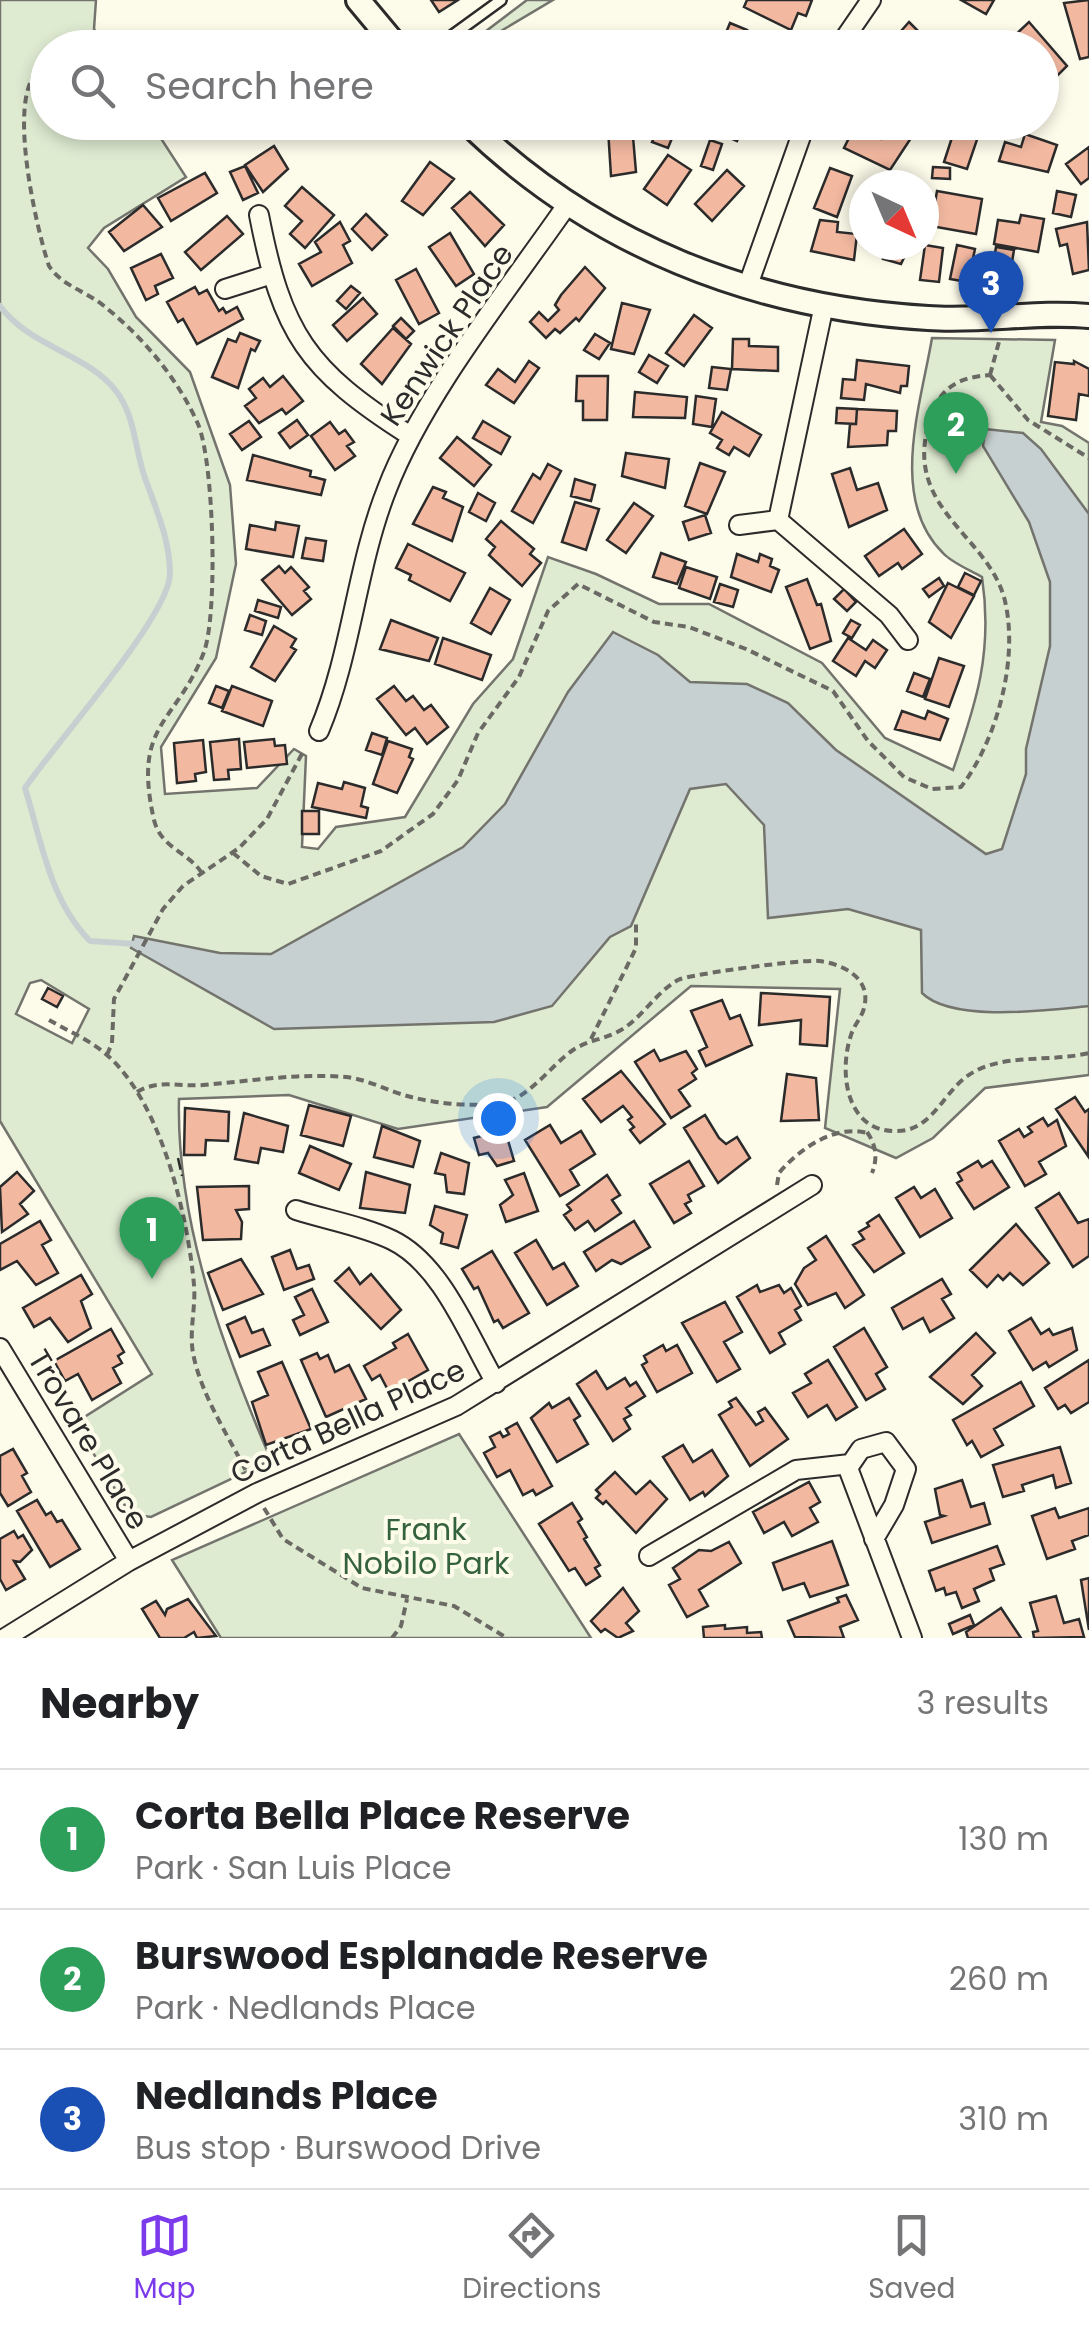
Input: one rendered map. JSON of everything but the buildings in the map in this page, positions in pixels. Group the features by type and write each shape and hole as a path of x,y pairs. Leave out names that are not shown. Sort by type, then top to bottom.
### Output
{"street":[{"path":"358,0 383,30"},
{"path":"850,30 871,0"},
{"path":"488,140 566,205 656,254 747,288 824,306 930,318 1089,316"},
{"path":"747,288 800,140"},
{"name":"Kenwick Place","path":"319,731 338,682 369,539 410,436 566,205"},
{"path":"258,215 281,309 326,376 410,436"},
{"path":"225,289 270,275"},
{"path":"778,520 824,306"},
{"path":"739,525 778,520 889,615 908,640"},
{"name":"Corta Bella Place","path":"5,1638 129,1561 257,1493 456,1406 812,1185"},
{"path":"296,1210 391,1240 414,1254 436,1282 496,1383"},
{"name":"Trovare Place","path":"0,1348 129,1561"},
{"path":"874,1539 894,1505 906,1469 886,1442 861,1449 848,1468 874,1539 912,1638"},
{"path":"650,1556 796,1470 850,1464"}],"lane":[{"path":"460,30 502,0"}],"path":[{"path":"30,79 18,112 54,272 111,312 176,380 200,429 213,584 204,650 153,734 148,756 154,823 167,845 196,862 203,874"},
{"path":"990,376 1000,338"},
{"path":"232,853 261,876 288,884 381,850 433,814 458,780 478,733 519,677 548,612 578,584 654,622 690,627 809,678 833,692 868,741 904,776 932,790 961,787 981,760 996,712 1008,656 1004,597 929,485 925,436 945,390 970,376 990,376 1028,420 1089,458"},
{"path":"107,1055 112,1043 114,999 158,917 177,892 232,853 267,819 304,750"},
{"path":"591,1040 636,948 636,922"},
{"path":"137,1092 159,1084 196,1086 292,1076 347,1078 435,1101 504,1103 591,1040 630,1024 680,979 815,960 841,965 858,976 864,992 866,1006 850,1036 847,1081 852,1111 875,1145 877,1162 872,1173"},
{"path":"49,1020 107,1055 137,1092 176,1166 192,1258 192,1349 200,1380 282,1539 362,1588 454,1606 507,1638"},
{"path":"780,1205 778,1172 791,1158 849,1129 900,1132 931,1117 963,1079 991,1062 1089,1052"},
{"path":"392,1638 401,1626 407,1599"}],"green space":[{"path":"0,0 96,0 95,30 30,30 30,140 162,140 186,177 104,228 88,248 108,269 136,317 190,372 230,485 236,564 216,658 161,747 165,794 257,788 294,749 306,756 302,847 318,849 336,827 405,817 473,704 513,659 548,557 596,574 659,604 709,604 822,663 885,738 953,770 981,675 985,604 982,577 943,553 926,531 917,506 912,479 913,450 932,338 1055,340 1041,422 1062,426 1089,443 1089,1075 985,1088 933,1138 896,1158 825,1128 840,989 691,986 547,1107 398,1129 289,1095 179,1099 185,1192 194,1238 220,1329 271,1460 151,1517 130,1514 75,1423 152,1374 0,1121","holes":["41,980 89,1009 72,1043 16,1014 30,983"]},
{"path":"527,0 553,0 503,30 487,30"},
{"name":"Frank Nobilo Park","path":"459,1434 591,1638 221,1638 172,1560"}],"shaded area":[{"path":"985,429 1023,433 1041,449 1089,514 1089,1006 1001,1012 955,1008 922,993 921,930 848,909 768,918 764,825 726,784 690,789 631,926 610,937 552,1006 494,1022 274,1029 131,948 134,936 220,953 271,954 463,847 505,804 568,692 613,632 658,655 690,682 747,684 788,703 836,750 986,854 1002,849 1026,774 1026,749 1050,646 1050,582 1029,522 983,446"}],"waterway":[{"path":"0,306 27,331 90,368 116,391 131,422 168,549 170,574 165,594 151,620 25,788 48,869 76,925 90,941 136,944"}],"fence":[{"path":"178,1158 182,1176"}],"place":[{"name":"Nedlands Place","path":"991,333"},
{"name":"Burswood Esplanade Reserve","path":"956,474"},
{"name":"Corta Bella Place Reserve","path":"152,1279"}]}
